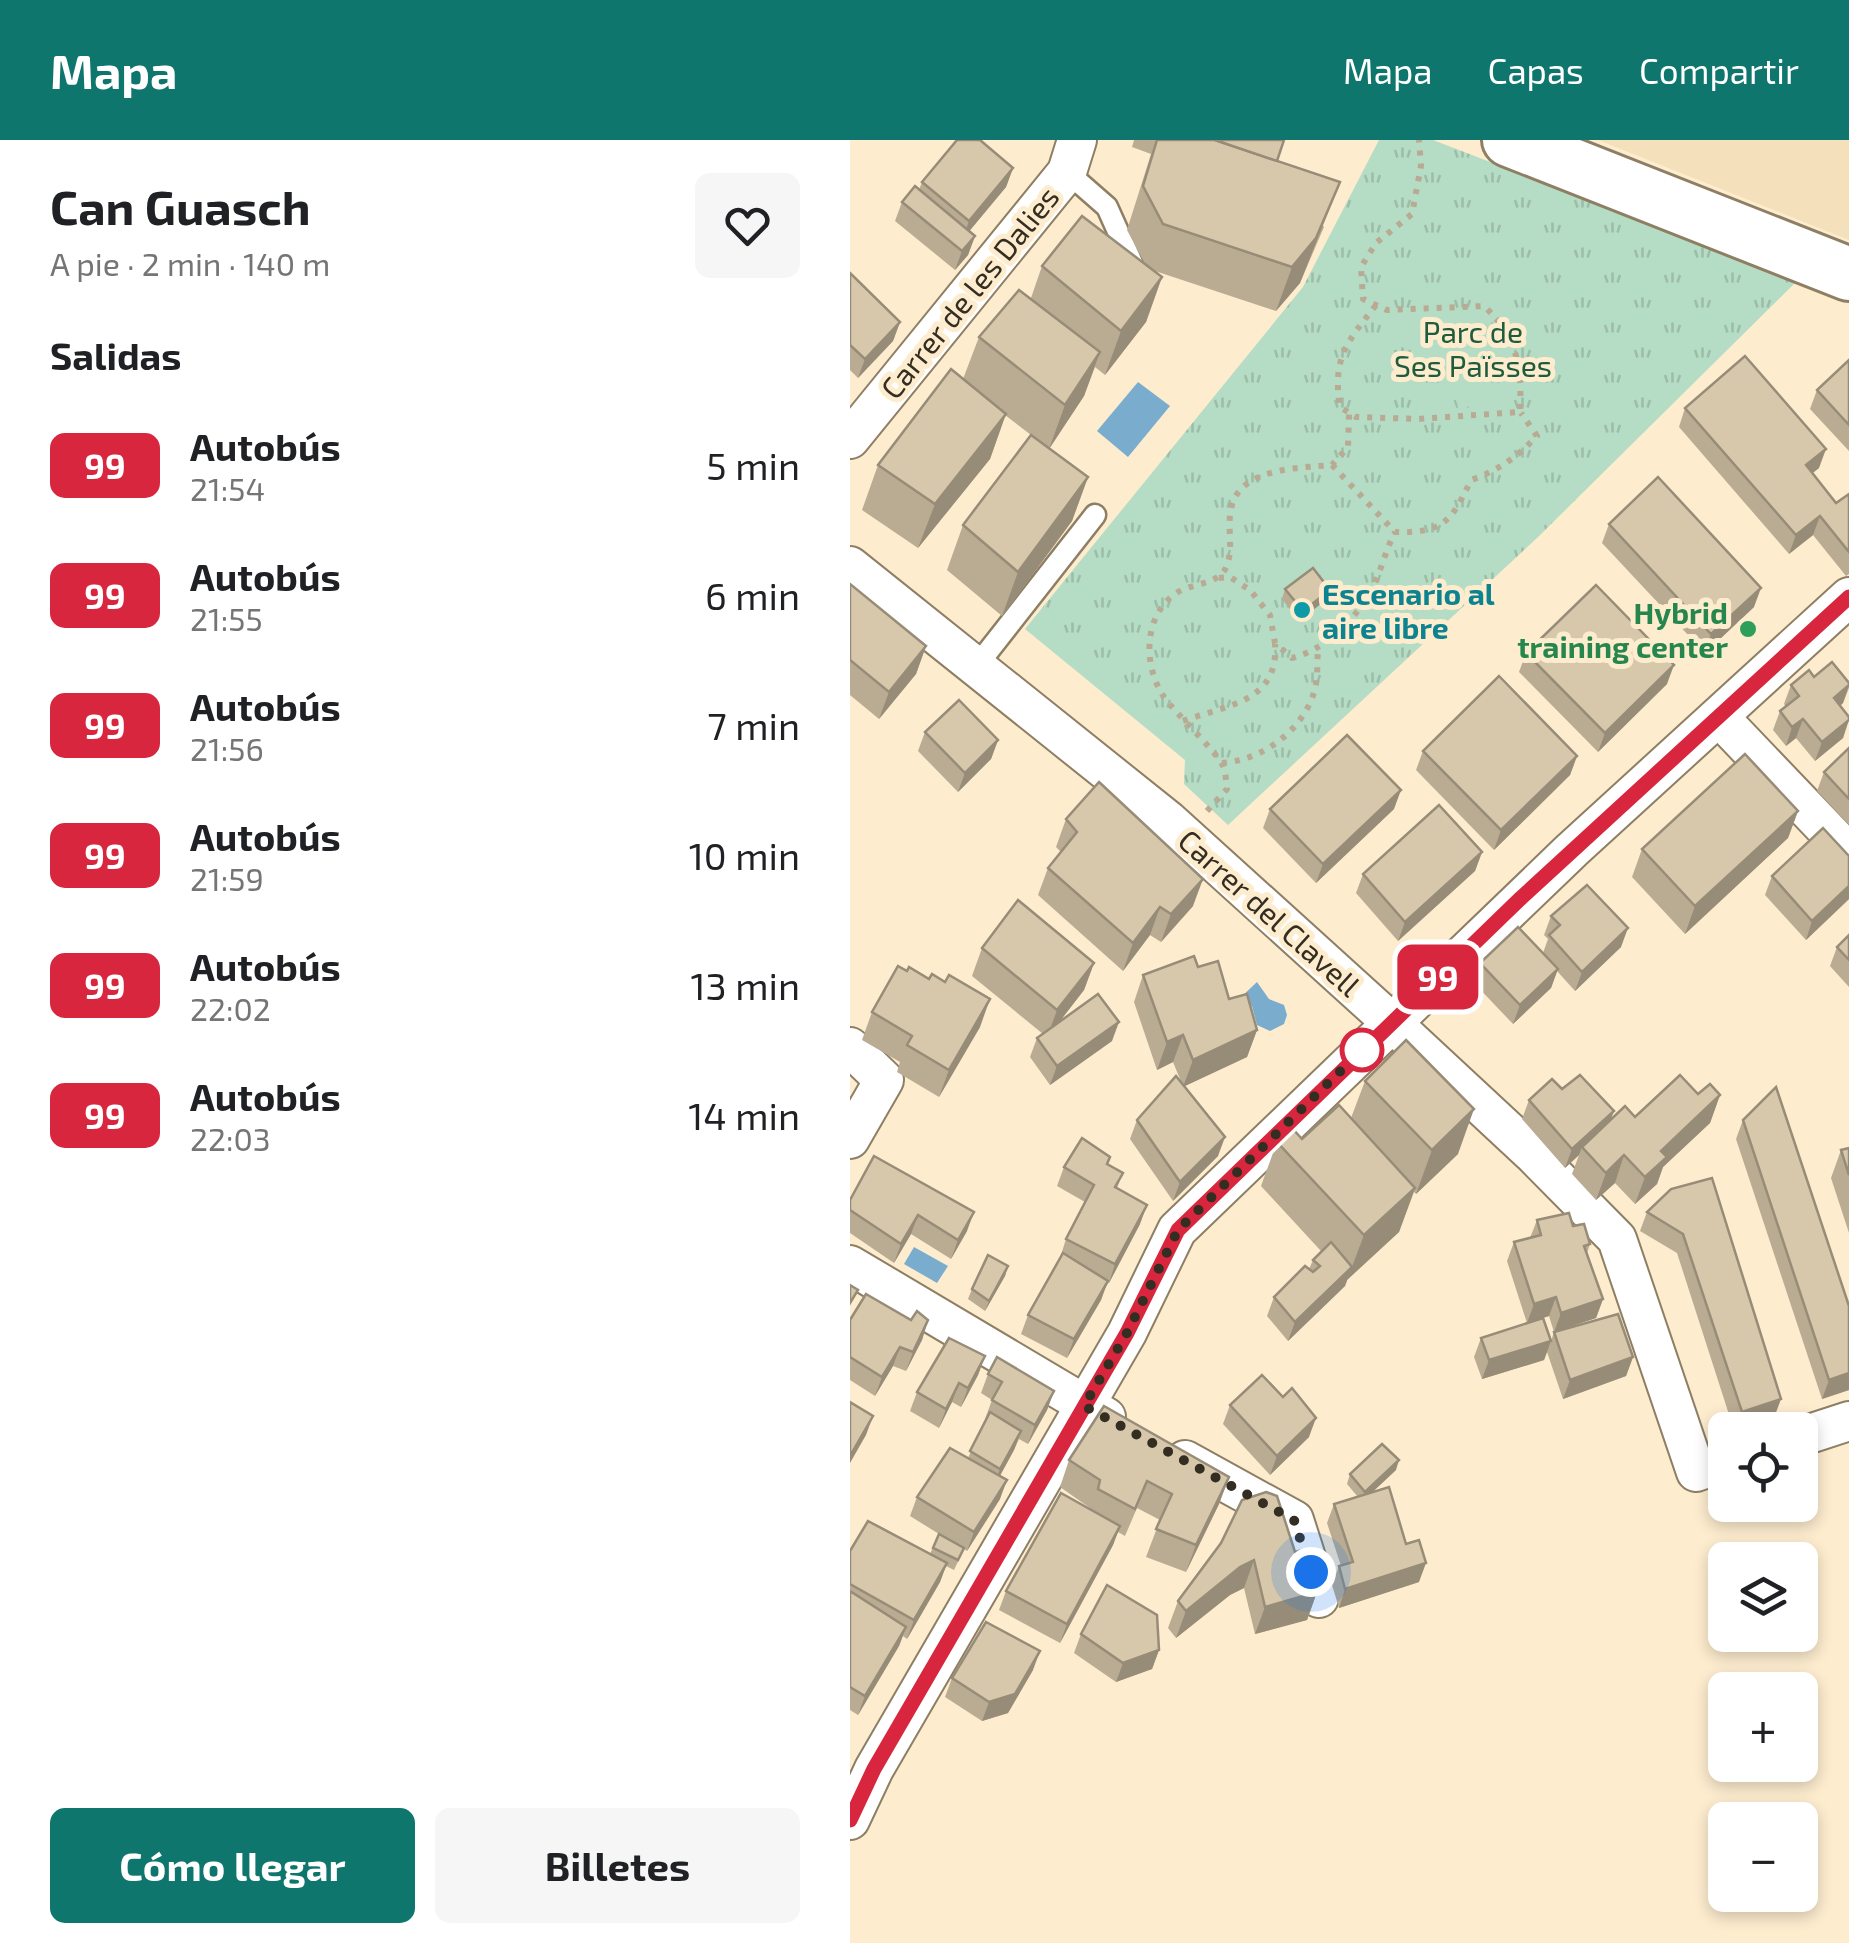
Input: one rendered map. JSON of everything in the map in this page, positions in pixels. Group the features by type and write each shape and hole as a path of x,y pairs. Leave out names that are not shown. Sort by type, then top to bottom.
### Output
{"main road":[{"path":"1509,140 1847,272"}],"street":[{"name":"Carrer de les Dalies","path":"850,438 1072,156"},
{"name":"Carrer del Clavell","path":"850,566 1185,835 1532,1153 1617,1239 1708,1460"},
{"path":"850,1820 862,1763 1084,1406 1127,1333 1178,1230 1572,850 1849,597"},
{"path":"1719,717 1849,853"},
{"path":"850,1048 884,1080 850,1139"},
{"path":"850,1265 1084,1406 1294,1520 1319,1598"},
{"path":"1818,1432 1849,1421"}],"lane":[{"path":"1072,156 1107,207 1133,265"},
{"path":"975,668 1095,515"}],"path":[{"path":"1396,532 1438,528 1455,514 1471,480 1516,458 1537,436 1520,412 1522,372 1505,326 1484,306 1388,310 1363,299 1361,267 1376,243 1412,214 1421,166 1419,140"},
{"path":"1376,305 1342,349 1335,378 1340,406 1349,413 1356,418 1418,419 1520,412"},
{"path":"1218,578 1227,566 1232,501 1256,478 1290,469 1332,465 1348,447 1349,413"},
{"path":"1332,465 1396,532"},
{"path":"1275,643 1292,658 1318,648 1348,622 1372,590 1383,554 1396,532"},
{"path":"1183,721 1226,708 1259,689 1276,666 1270,615 1250,590 1230,577 1176,593 1158,613 1149,638 1150,664 1162,694 1183,721 1222,763 1227,789 1185,835"},
{"path":"1222,763 1239,762 1265,750 1301,718 1315,689 1318,648"}],"shaded area":[{"path":"1598,140 1849,140 1849,240"}],"green space":[{"name":"Parc de Ses Païsses","path":"1379,140 1433,140 1798,280 1538,537 1228,825 1184,784 1185,760 1025,629 1303,287"},
{"path":"1475,335 1496,397 1459,410 1439,347"}],"water":[{"path":"1138,382 1170,406 1128,457 1097,431"},
{"path":"1257,982 1269,999 1284,1005 1287,1015 1284,1024 1270,1031 1257,1025 1252,1006 1239,999"},
{"path":"914,1247 948,1266 937,1283 904,1264"}],"building":[{"path":"957,140 980,140 1013,168 969,221 922,182"},
{"path":"1157,140 1215,140 1340,182 1316,238 1292,267 1163,224 1143,186"},
{"path":"1215,140 1284,140 1277,161"},
{"path":"915,186 975,236 962,251 902,202"},
{"path":"1082,216 1162,277 1121,331 1042,266"},
{"path":"850,273 900,322 865,359 850,345"},
{"path":"1019,290 1100,352 1065,405 979,337"},
{"path":"1745,356 1826,449 1806,465 1836,503 1849,494 1849,552 1820,516 1796,535 1685,408"},
{"path":"1849,360 1849,425 1817,390"},
{"path":"951,369 1006,414 935,504 878,465"},
{"path":"1031,435 1088,477 1018,572 963,525"},
{"path":"1658,477 1761,588 1711,634 1609,524"},
{"path":"1313,568 1330,590 1303,611 1285,589"},
{"path":"850,584 926,646 889,692 850,660"},
{"path":"1596,585 1674,665 1605,733 1526,653"},
{"path":"1832,662 1849,683 1834,698 1849,720 1822,742 1803,719 1792,727 1780,711 1799,696 1791,685 1809,670 1814,677"},
{"path":"1499,676 1577,756 1501,830 1423,751"},
{"path":"959,700 998,740 965,773 925,732"},
{"path":"1347,735 1401,790 1323,864 1270,809"},
{"path":"1849,748 1849,799 1824,772"},
{"path":"1745,754 1798,811 1695,906 1642,849"},
{"path":"1099,782 1203,879 1171,914 1160,907 1133,943 1048,868 1077,832 1066,819"},
{"path":"1439,805 1482,852 1405,922 1363,874"},
{"path":"1823,828 1849,856 1849,886 1812,921 1772,876"},
{"path":"1587,885 1628,928 1582,972 1549,935 1560,925 1551,916"},
{"path":"1018,900 1094,963 1057,1010 982,948"},
{"path":"1518,927 1558,969 1520,1005 1480,963"},
{"path":"1849,935 1849,960 1837,947"},
{"path":"1194,956 1198,967 1218,961 1229,999 1247,994 1257,1030 1193,1060 1183,1035 1167,1042 1143,975"},
{"path":"898,966 907,971 909,967 929,979 932,974 945,982 949,975 990,999 949,1070 907,1045 912,1036 872,1012"},
{"path":"1098,994 1119,1022 1057,1066 1037,1038"},
{"path":"1406,1040 1474,1109 1432,1150 1365,1081"},
{"path":"1580,1075 1614,1111 1572,1149 1529,1100 1552,1079 1562,1089"},
{"path":"1680,1075 1698,1094 1710,1084 1720,1095 1661,1151 1667,1157 1645,1177 1624,1155 1606,1173 1582,1147 1625,1106 1635,1117"},
{"path":"1176,1076 1225,1137 1180,1182 1137,1120"},
{"path":"1776,1087 1849,1306 1849,1373 1829,1380 1743,1120"},
{"path":"1339,1105 1415,1188 1364,1235 1277,1142 1292,1128 1302,1139"},
{"path":"1082,1138 1110,1157 1107,1164 1123,1173 1115,1187 1147,1205 1115,1264 1066,1239 1094,1185 1064,1167"},
{"path":"1849,1148 1849,1175 1841,1150"},
{"path":"874,1156 974,1212 958,1240 918,1215 901,1244 850,1210 850,1200"},
{"path":"1712,1178 1781,1399 1742,1412 1683,1234 1647,1212 1671,1189"},
{"path":"1569,1213 1573,1226 1584,1224 1590,1244 1584,1246 1603,1299 1561,1313 1556,1297 1534,1304 1514,1242 1541,1235 1537,1220"},
{"path":"1331,1242 1352,1267 1295,1322 1274,1297 1305,1266 1313,1272 1320,1266 1313,1260"},
{"path":"1063,1253 1108,1281 1074,1339 1028,1315"},
{"path":"988,1255 1008,1266 989,1301 972,1289"},
{"path":"850,1285 858,1290 850,1303"},
{"path":"866,1294 911,1320 917,1311 928,1320 913,1352 900,1347 882,1377 850,1357 850,1320"},
{"path":"1618,1314 1633,1357 1570,1380 1554,1332"},
{"path":"1543,1318 1551,1341 1489,1360 1481,1338"},
{"path":"949,1338 985,1356 968,1388 959,1383 946,1409 917,1392"},
{"path":"997,1357 1054,1391 1035,1425 992,1400 1002,1382 988,1374"},
{"path":"1262,1375 1283,1397 1292,1388 1316,1418 1277,1456 1230,1405"},
{"path":"850,1402 873,1416 850,1456"},
{"path":"1104,1406 1229,1477 1196,1545 1156,1529 1172,1494 1147,1481 1135,1509 1098,1489 1100,1480 1069,1460"},
{"path":"990,1412 1021,1431 1000,1469 970,1451"},
{"path":"1382,1444 1399,1460 1365,1492 1350,1474"},
{"path":"950,1448 1007,1480 974,1532 917,1497"},
{"path":"1389,1487 1406,1544 1419,1540 1426,1563 1345,1589 1339,1566 1353,1562 1334,1504"},
{"path":"1266,1492 1277,1496 1295,1552 1302,1550 1317,1592 1265,1607 1254,1560 1186,1611 1178,1601 1221,1543 1242,1500"},
{"path":"1061,1493 1120,1526 1067,1624 1006,1591"},
{"path":"868,1521 947,1563 914,1620 850,1584 850,1551"},
{"path":"939,1534 964,1548 958,1560 933,1548"},
{"path":"1107,1585 1157,1615 1159,1650 1123,1663 1081,1634"},
{"path":"850,1591 906,1627 865,1696 850,1687"},
{"path":"986,1622 1040,1651 1015,1694 989,1702 952,1678"}],"bus line":[{"name":"99","path":"850,1820 874,1769 1127,1333 1178,1230 1521,898 1849,597"}],"place":[{"name":"Escenario al aire libre","path":"1302,610"},
{"name":"Hybrid training center","path":"1748,629"}],"route":[{"path":"1311,1572 1294,1520 1084,1406 1127,1333 1178,1230 1366,1046 1362,1050"}]}
